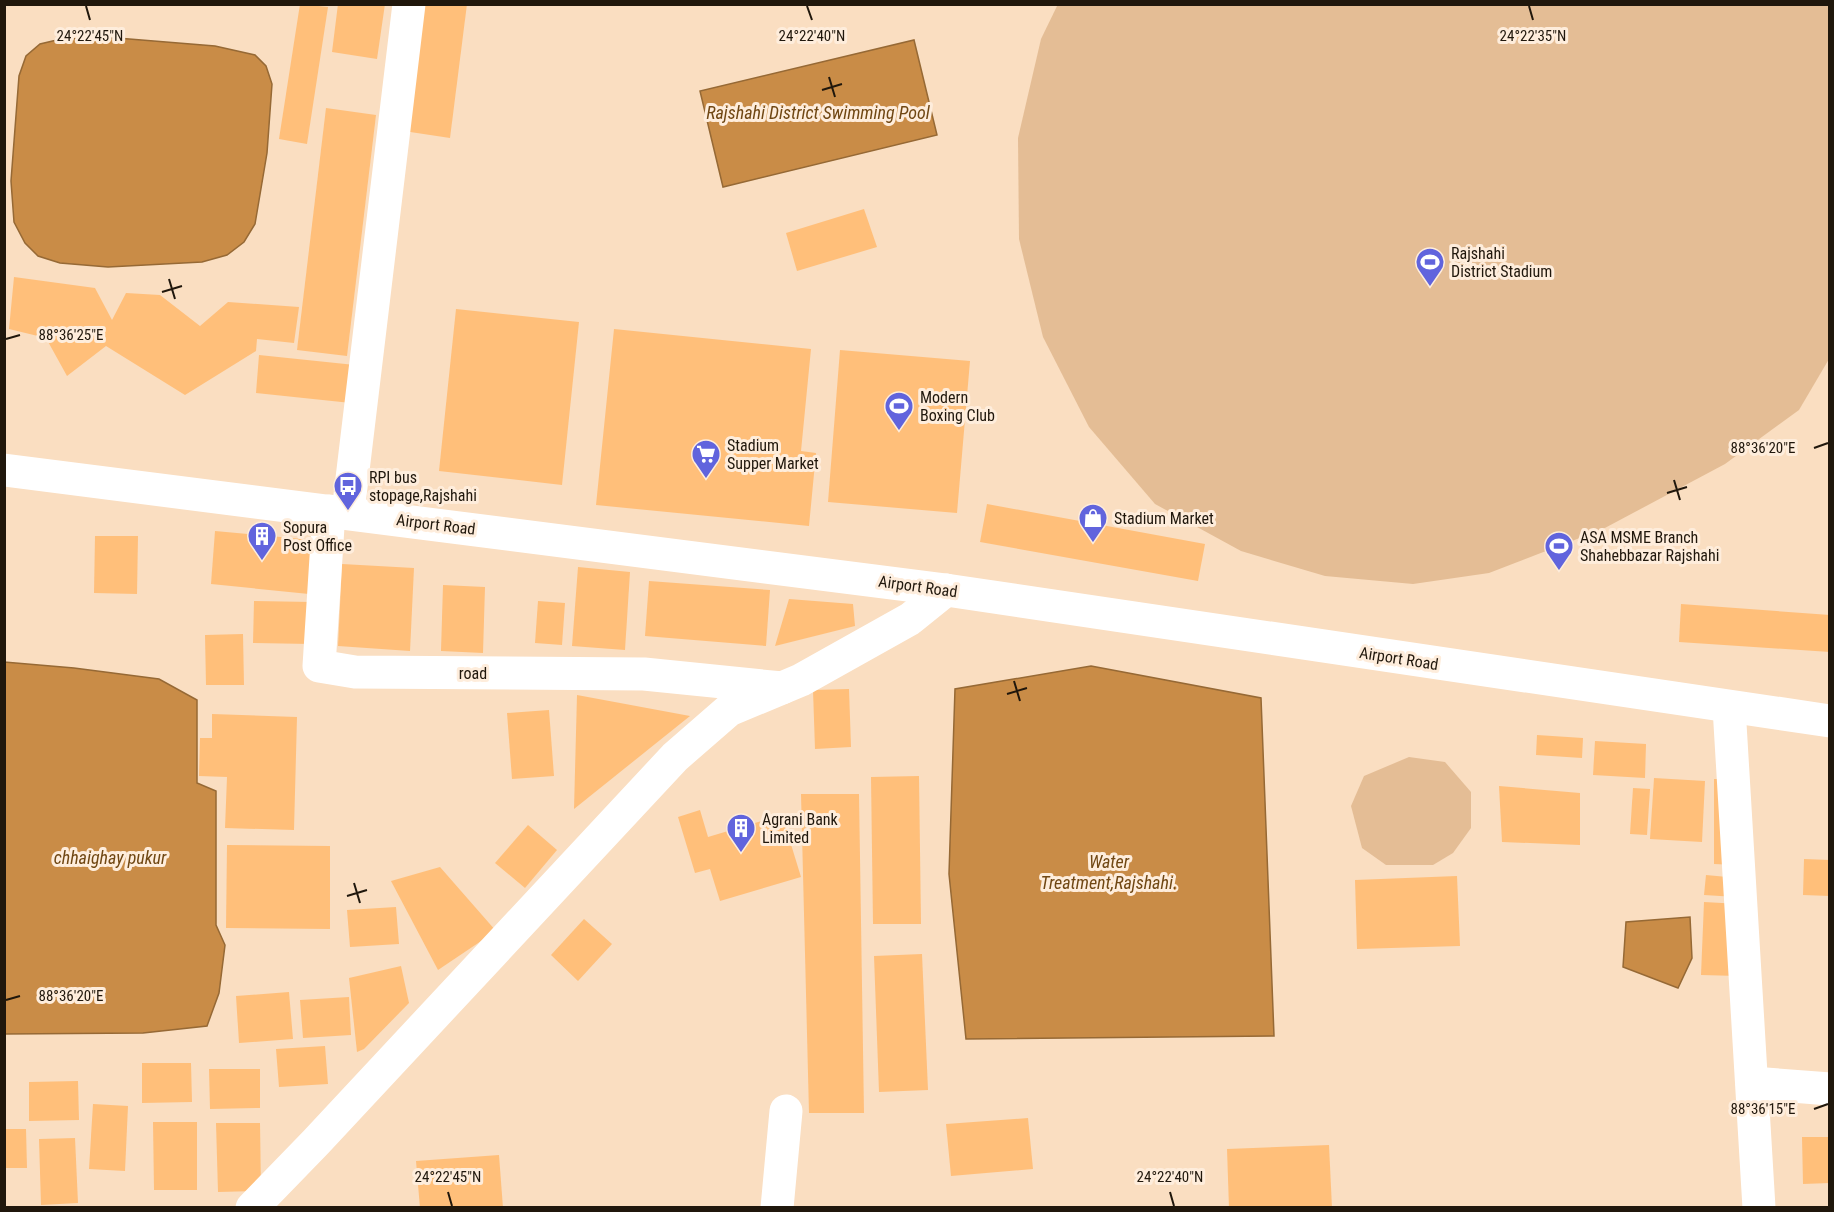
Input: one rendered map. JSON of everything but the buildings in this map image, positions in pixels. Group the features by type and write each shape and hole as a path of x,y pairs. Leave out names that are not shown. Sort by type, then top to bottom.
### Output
{"main road":[{"path":"339,512 409,4"},
{"name":"Airport Road","path":"4,470 946,590 1830,721"},
{"name":"road","path":"339,512 319,666 355,672 644,674 782,688"},
{"path":"252,1208 675,757 729,710 801,680 910,619 946,590"},
{"path":"1729,707 1759,1208"},
{"path":"1752,1083 1830,1089"},
{"path":"777,1208 786,1111"}],"shaded area":[{"name":"Rajshahi District Stadium","path":"1058,4 1829,5 1829,359 1799,410 1725,464 1603,529 1489,573 1413,584 1325,576 1241,551 1155,504 1089,427 1043,337 1019,239 1018,138 1041,39"},
{"path":"1409,757 1445,762 1471,792 1471,828 1453,853 1433,865 1386,865 1362,848 1351,806 1364,776"}],"water":[{"path":"117,38 215,46 255,55 266,66 272,84 267,153 255,224 244,242 227,255 202,262 108,267 60,263 38,256 25,243 14,222 11,181 19,76 26,56 40,44 61,39"},
{"name":"Rajshahi District Swimming Pool","path":"914,40 937,135 723,187 700,91"},
{"name":"chhaighay pukur","path":"4,662 159,679 197,700 197,783 216,791 216,925 225,945 219,993 207,1026 143,1033 5,1034"},
{"name":"Water Treatment,Rajshahi.","path":"1091,666 1261,698 1274,1036 966,1039 949,874 955,689"},
{"path":"1690,917 1692,958 1678,988 1623,967 1626,922"}],"place":[{"name":"Rajshahi District Stadium","path":"1430,288"},
{"name":"Modern Boxing Club","path":"899,432"},
{"name":"Stadium Supper Market","path":"706,480"},
{"name":"RPI bus stopage,Rajshahi","path":"348,512"},
{"name":"Stadium Market","path":"1093,544"},
{"name":"Sopura Post Office","path":"262,562"},
{"name":"ASA MSME Branch Shahebbazar Rajshahi","path":"1559,572"},
{"name":"Agrani Bank Limited","path":"741,854"}]}
